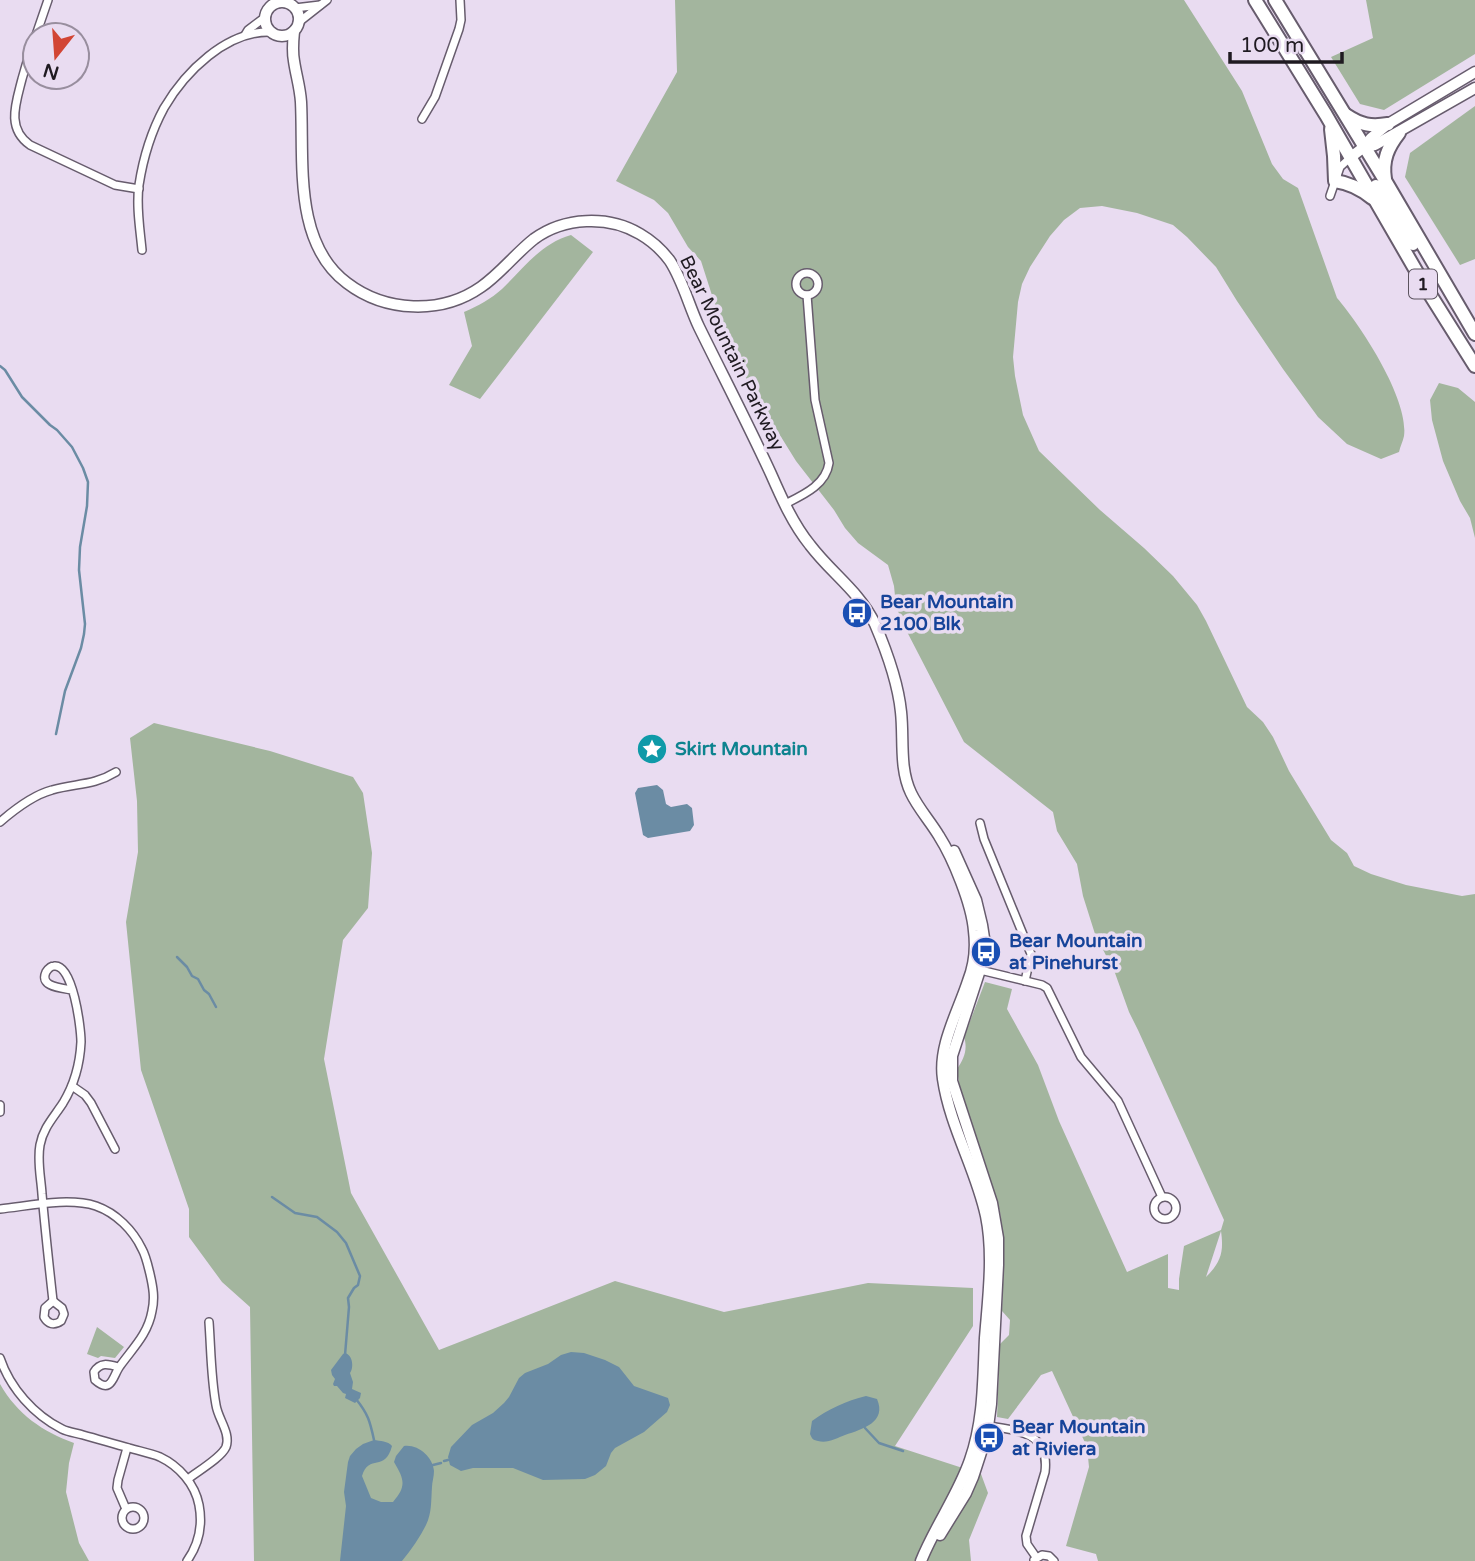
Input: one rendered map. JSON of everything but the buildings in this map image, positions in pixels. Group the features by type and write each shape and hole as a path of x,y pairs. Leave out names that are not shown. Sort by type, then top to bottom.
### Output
{"highway":[{"name":"1","path":"1255,0 1351,157 1431,297 1475,366"},
{"name":"1","path":"1275,0 1475,334"},
{"path":"1343,113 1362,125 1388,124"},
{"path":"1326,115 1333,142 1335,181 1348,183 1375,200"},
{"path":"1386,182 1383,169 1385,156 1399,132"},
{"path":"1351,157 1371,178 1426,265 1444,282"}],"street":[{"path":"40,21 48,0"},
{"path":"422,119 435,97 459,29 460,0"},
{"path":"245,35 264,18 270,3 284,1 295,8 299,15 296,26"},
{"path":"295,8 323,2"},
{"path":"142,250 139,189 145,156 151,137 170,99 187,78 216,51 245,35 290,34 323,2"},
{"path":"264,18 274,34"},
{"name":"Bear Mountain Parkway","path":"296,26 293,58 300,89 307,217 317,248 335,273 360,292 386,303 432,306 459,299 482,287 533,240 559,226 583,221 605,221 637,232 660,249 675,269 694,315 785,504 809,544 858,596 874,623 899,696 905,774 946,835 971,886 982,925 983,947 954,1046 951,1069 955,1095 992,1203 998,1238 991,1404 965,1473 921,1561"},
{"name":"Bear Mountain Parkway","path":"274,34 293,58"},
{"path":"1330,196 1340,167 1371,138 1388,124 1475,72"},
{"path":"21,83 14,121 19,135 30,145 115,185 139,189"},
{"path":"1364,147 1376,145 1475,88"},
{"path":"785,504 806,493 820,481 828,470 829,463 815,400 807,295"},
{"path":"0,822 43,793 97,782 116,772"},
{"path":"980,823 1031,954 1025,981"},
{"path":"976,969 1042,985 1051,992 1081,1058 1118,1101 1162,1197"},
{"path":"52,1301 39,1157 42,1137 72,1086 78,1065 81,1031 72,990"},
{"path":"72,1086 91,1103 115,1149"},
{"path":"0,1105 0,1112"},
{"path":"0,1209 74,1202 95,1206 129,1228 144,1250 154,1292 147,1329 137,1346 118,1367"},
{"path":"188,1479 217,1459 226,1447 227,1437 216,1406 209,1322"},
{"path":"0,1358 14,1386 35,1412 63,1429 160,1458 176,1467 188,1479 198,1499 201,1516 200,1533 194,1551 187,1561"},
{"path":"984,1425 1029,1434 1045,1453 1045,1472 1026,1536 1035,1559 1042,1555 1049,1556 1054,1561"},
{"name":"Bear Mountain Parkway","path":"928,1561 973,1477 983,1449 984,1425"},
{"path":"126,1509 118,1493 117,1484 127,1448"}],"green space":[{"path":"675,0 1184,0 1242,91 1272,164 1283,179 1298,188 1337,298 1370,344 1399,403 1404,421 1404,436 1399,452 1381,459 1347,444 1318,417 1216,267 1173,225 1137,213 1102,206 1080,208 1064,220 1030,267 1018,302 1013,357 1015,376 1023,415 1039,451 1173,576 1197,605 1247,707 1263,722 1331,840 1347,853 1354,866 1406,885 1462,896 1475,894 1475,1561 1098,1561 1096,1554 1066,1546 1089,1467 1087,1447 1052,1371 1041,1375 1008,1419 997,1417 1000,1344 1009,1335 1010,1320 1002,1311 1004,1254 1000,1212 960,1090 957,1069 965,1054 964,1037 985,982 1012,989 1007,1009 1038,1065 1059,1121 1127,1272 1168,1254 1168,1288 1179,1290 1184,1246 1221,1230 1224,1220 1129,1012 1115,973 1095,934 1083,896 1077,864 1057,831 1053,812 964,742 903,624 896,606 888,565 858,543 845,528 796,461 750,387 718,314 701,261 688,247 668,213 654,200 616,181 677,72","holes":["1221,1231 1220,1256 1206,1277"]},
{"path":"1366,0 1475,0 1475,54 1384,110 1360,104 1331,57 1373,38"},
{"path":"1475,106 1475,259 1460,265 1405,177 1410,153"},
{"path":"571,235 593,252 480,399 449,385 472,346 464,312 498,293 533,257 550,244"},
{"path":"1439,383 1458,388 1475,402 1475,538 1470,518 1443,461 1432,420 1430,400"},
{"path":"154,723 270,751 353,777 363,793 372,853 368,908 343,940 324,1059 351,1193 439,1350 615,1281 724,1312 868,1283 973,1288 973,1326 895,1446 981,1474 988,1493 969,1540 971,1561 254,1561 250,1307 222,1282 189,1237 189,1209 141,1070 126,922 138,852 137,801 130,738"},
{"path":"97,1327 124,1347 115,1358 98,1358 87,1354"},
{"path":"0,1384 14,1404 32,1421 74,1443 66,1492 79,1543 89,1561 0,1561"}],"water":[{"path":"657,785 663,790 666,804 671,807 687,804 692,808 694,825 690,831 648,838 643,835 635,793 638,788"},
{"path":"571,1352 584,1353 619,1367 634,1386 668,1398 670,1405 667,1412 644,1432 615,1448 606,1466 585,1479 543,1480 513,1468 473,1468 461,1471 450,1465 448,1457 451,1447 472,1425 504,1403 519,1378"},
{"path":"345,1353 350,1356 352,1362 352,1389 361,1393 355,1403 345,1398 346,1394 333,1384 335,1379 331,1370"},
{"path":"866,1396 877,1399 879,1407 876,1419 871,1423 828,1441 812,1439 812,1421 838,1406"},
{"path":"374,1440 392,1446 385,1459 369,1465 362,1476 371,1498 381,1502 393,1502 402,1487 400,1473 394,1462 396,1456 404,1446 414,1447 428,1456 433,1466 429,1516 421,1534 402,1561 340,1561 348,1462 356,1449"}],"waterway":[{"path":"0,366 22,397 72,447 88,482 79,570 84,634 65,691 56,734"},
{"path":"177,957 192,976 198,979 216,1007"},
{"path":"272,1197 295,1213 317,1217 337,1232 346,1243 360,1276 358,1285 348,1298 345,1355"},
{"path":"356,1399 368,1418 374,1440"},
{"path":"865,1428 879,1443 903,1451"},
{"path":"444,1461 448,1460"},
{"path":"433,1465 441,1463"}],"place":[{"name":"Bear Mountain 2100 Blk","path":"857,613"},
{"name":"Skirt Mountain","path":"652,749"},
{"name":"Bear Mountain at Pinehurst","path":"986,952"},
{"name":"Bear Mountain at Riviera","path":"989,1438"}]}
